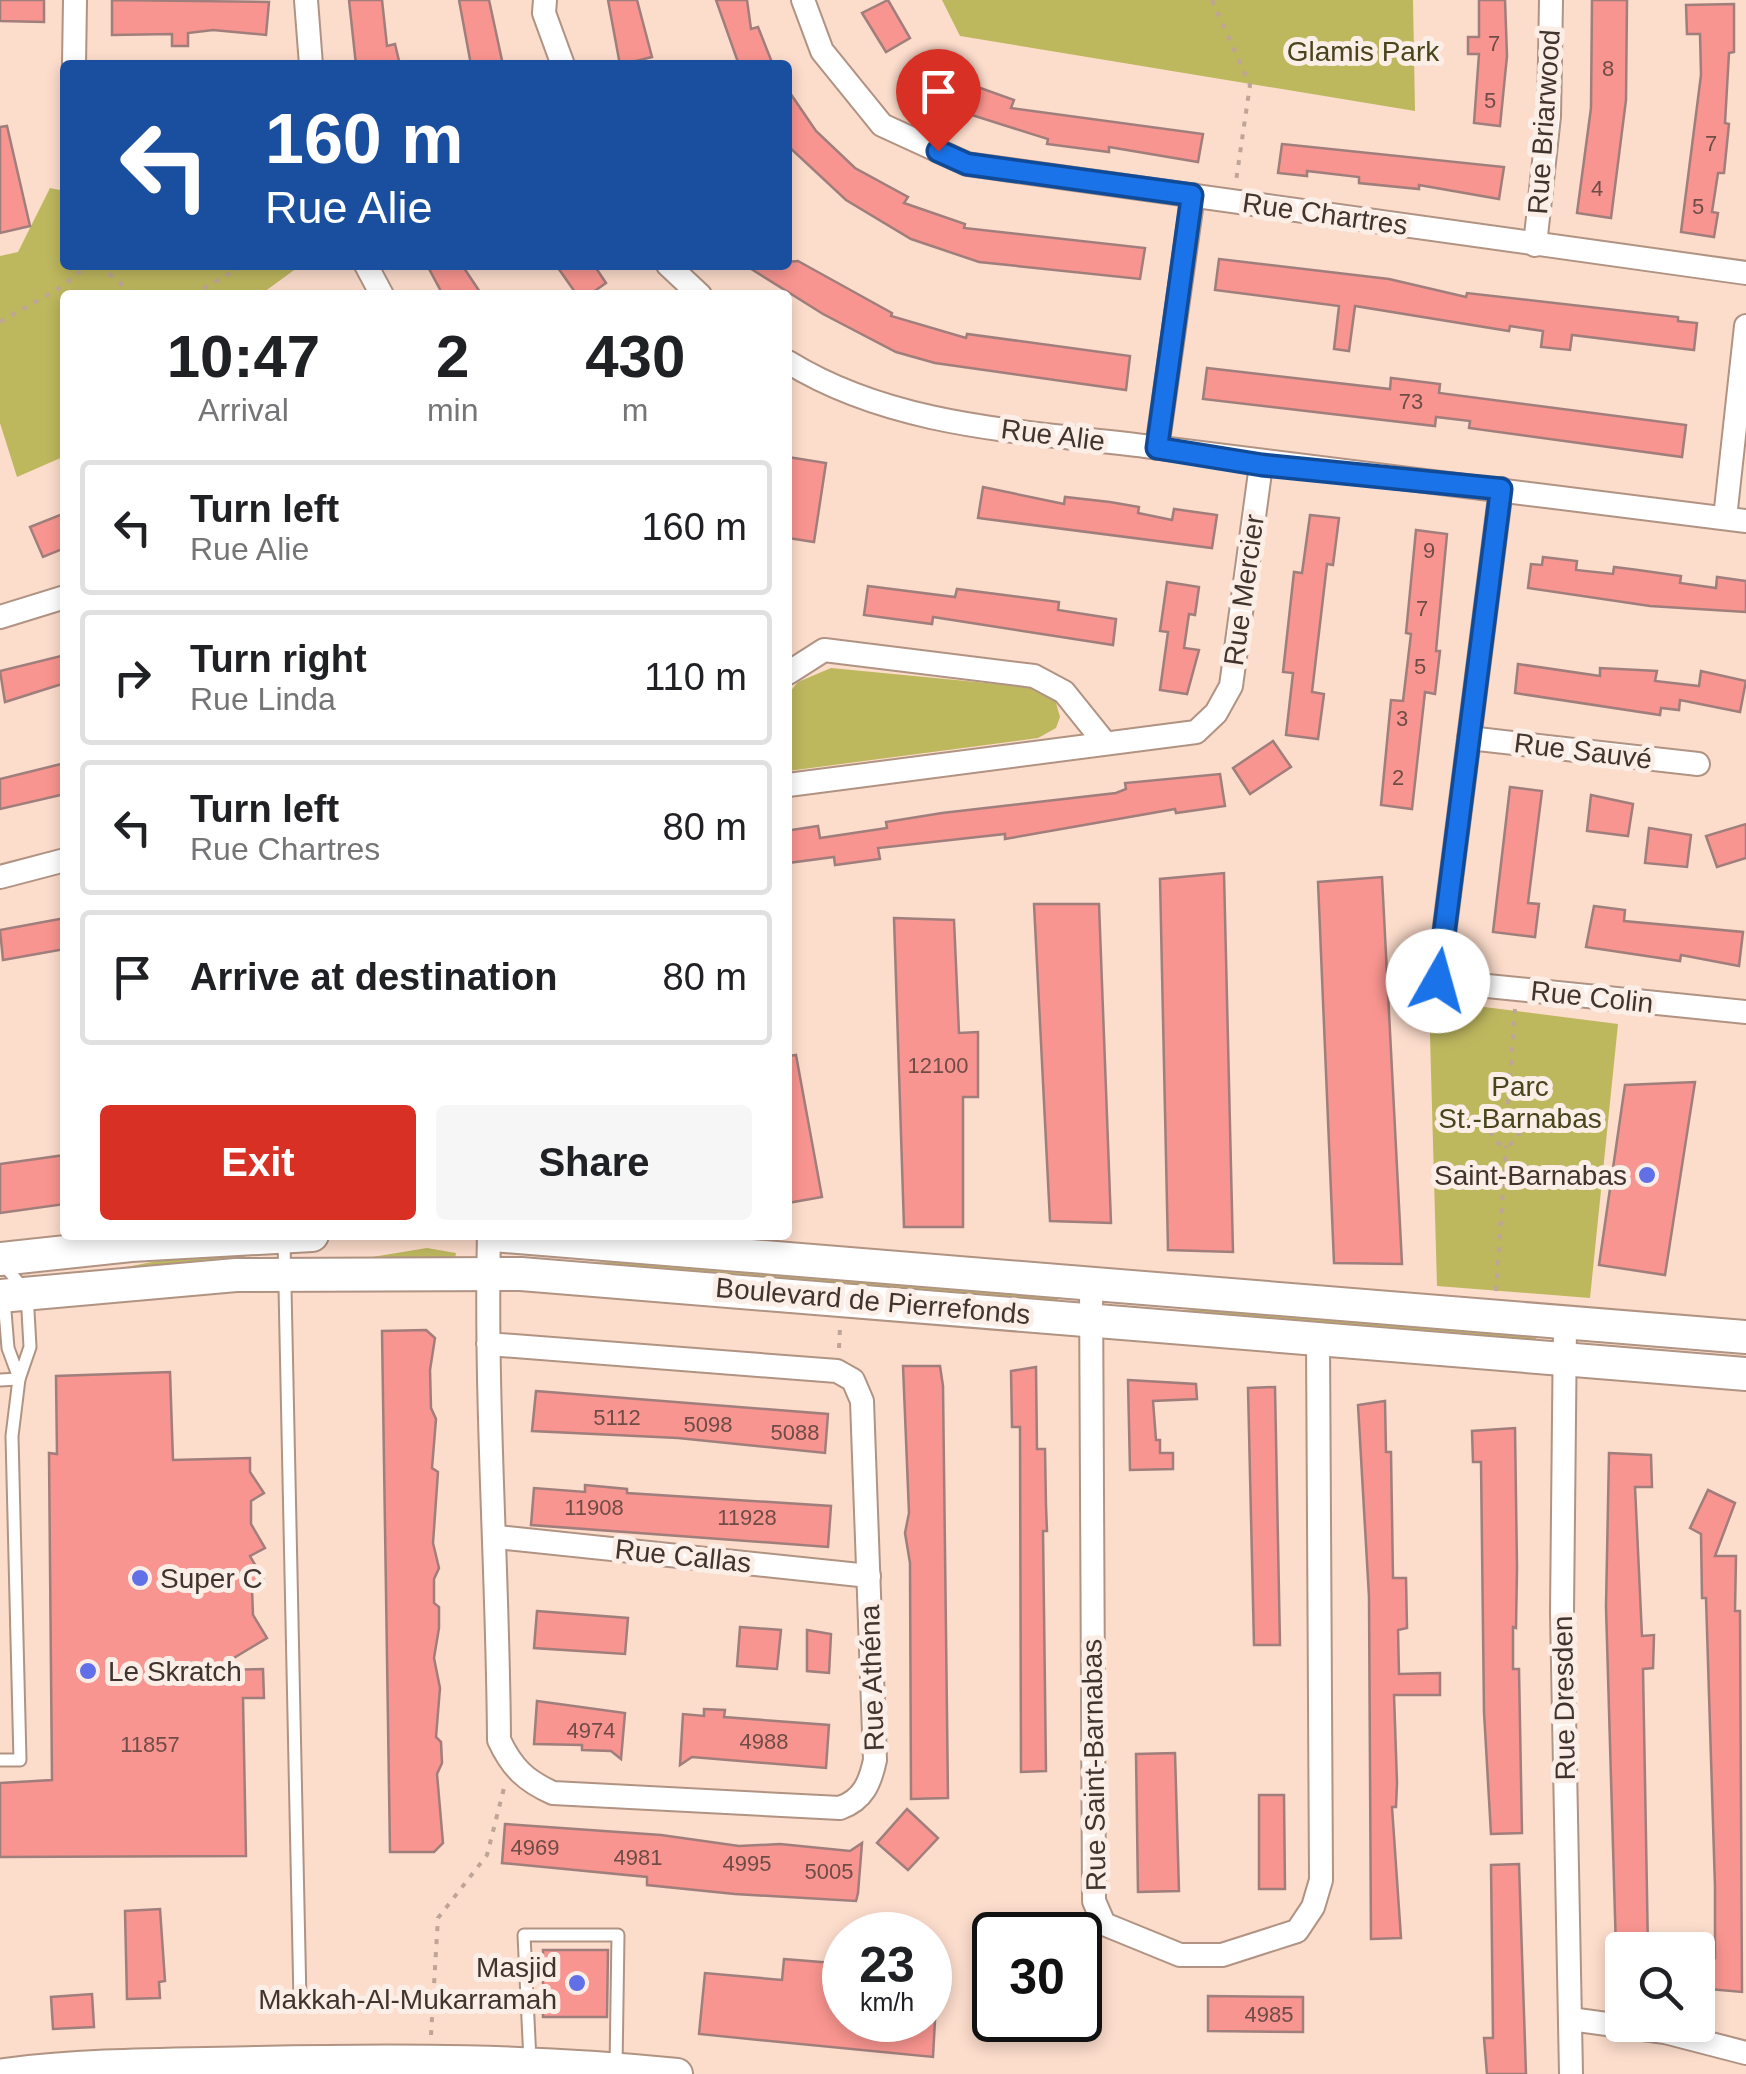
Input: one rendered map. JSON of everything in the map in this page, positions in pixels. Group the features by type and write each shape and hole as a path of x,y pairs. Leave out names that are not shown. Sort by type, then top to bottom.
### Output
{"main road":[{"path":"0,1260 237,1240"},
{"name":"Boulevard de Pierrefonds","path":"555,1240 1746,1337"},
{"name":"Boulevard de Pierrefonds","path":"8,1289 286,1273 488,1272 1746,1374"}],"street":[{"path":"74,0 74,60"},
{"path":"306,0 311,60"},
{"path":"544,0 544,13 561,60"},
{"name":"Rue Chartres","path":"803,0 822,51 882,125 967,164 1746,273"},
{"name":"Rue Briarwood","path":"1534,244 1549,116 1551,0"},
{"path":"1157,448 1192,195"},
{"path":"673,270 695,290"},
{"path":"1736,520 1746,326"},
{"name":"Rue Alie","path":"792,364 906,414 1262,465 1501,489 1736,520"},
{"name":"Rue Mercier","path":"792,785 1196,732 1216,713 1231,686 1262,465"},
{"path":"1469,738 1501,489"},
{"path":"0,617 60,599"},
{"path":"792,670 824,650 1034,676 1064,692 1105,743"},
{"name":"Rue Sauvé","path":"1469,738 1698,764"},
{"name":"Rue Colin","path":"1469,738 1438,981 1746,1012"},
{"path":"0,878 60,861"},
{"path":"491,1240 490,1477 497,1537 500,1740 511,1764"},
{"name":"Rue Saint-Barnabas","path":"1092,1282 1094,1901 1104,1924 1180,1955 1222,1955 1297,1931 1313,1907 1321,1880 1318,1338"},
{"name":"Rue Dresden","path":"1565,1322 1562,1612 1571,2074"},
{"name":"Rue Athéna","path":"488,1344 848,1375 862,1402 876,1760 870,1780 853,1804 840,1808 553,1793 531,1783 511,1764"},
{"name":"Rue Callas","path":"497,1537 869,1576"},
{"path":"1570,2019 1665,2032 1746,2053"},
{"path":"4,2074 109,2065 530,2061 677,2074"}],"lane":[{"path":"284,1240 300,2001"},
{"path":"0,1260 30,1347 20,1379 12,1436 20,1760 0,1760"},
{"path":"8,1289 8,1348 20,1379"},
{"path":"0,1380 20,1379"},
{"path":"530,2061 524,1935 618,1935 609,2070"}],"path":[{"path":"1212,0 1250,85 1233,201"},
{"path":"0,322 58,289 82,270"},
{"path":"105,270 128,290"},
{"path":"201,290 235,270"},
{"path":"1507,1117 1494,1122 1490,1131 1497,1143 1506,1146 1518,1139 1519,1130 1507,1117 1517,989"},
{"path":"1495,1302 1506,1146"},
{"path":"838,1357 840,1325"},
{"path":"431,2043 438,1918 487,1855 511,1764"}],"green space":[{"name":"Glamis Park","path":"942,0 1413,0 1415,111 960,36"},
{"path":"50,188 60,190 60,270 294,270 267,290 60,290 60,458 17,477 0,423 0,256 18,252"},
{"path":"831,668 1029,687 1055,699 1060,717 1056,728 1038,738 792,770 792,689 798,682"},
{"name":"Parc St.-Barnabas","path":"1429,1000 1618,1024 1590,1298 1437,1286"},
{"path":"427,1248 456,1253 455,1258 366,1258"},
{"path":"245,1254 245,1262 106,1271 188,1255"},
{"path":"666,1260 1043,1293 1058,1298 1057,1303 582,1263"},
{"path":"1245,1308 1514,1332 1536,1338 1535,1343 1168,1311"}],"building":[{"path":"0,0 44,0 44,22 0,21"},
{"path":"112,0 269,2 266,35 213,30 188,33 188,46 172,46 172,34 112,35"},
{"path":"349,0 382,0 387,46 395,44 399,60 355,60"},
{"path":"459,0 489,0 502,60 470,60"},
{"path":"608,0 637,0 652,57 619,60"},
{"path":"716,0 747,0 751,29 758,27 771,60 737,60"},
{"path":"888,0 910,38 886,52 862,13"},
{"path":"1479,0 1505,0 1507,56 1500,126 1474,123 1479,54 1468,54 1468,37 1479,37"},
{"path":"1592,0 1627,0 1626,100 1611,218 1577,213 1591,108"},
{"path":"1734,4 1734,52 1729,53 1725,123 1729,124 1724,173 1718,173 1712,212 1718,213 1714,237 1681,232 1701,75 1700,34 1687,34 1686,5"},
{"path":"926,54 958,80 1014,100 1011,108 1203,134 1198,162 1109,147 1109,152 1047,144 1048,139 943,106 908,77"},
{"path":"792,96 816,131 855,168 908,197 904,203 965,224 964,228 1145,248 1140,279 979,262 911,239 846,200 792,150"},
{"path":"7,126 30,226 0,233 0,127"},
{"path":"1282,144 1504,167 1499,199 1419,185 1419,189 1359,183 1359,177 1307,171 1307,176 1278,173"},
{"path":"1219,259 1389,279 1466,297 1467,293 1678,317 1678,321 1697,323 1694,350 1572,335 1570,350 1541,347 1543,331 1510,326 1509,331 1355,306 1349,351 1334,349 1339,306 1215,290"},
{"path":"792,261 798,261 892,313 891,316 966,338 967,334 1130,356 1126,390 935,363 896,352 823,314 792,295 792,290 785,290 753,270 792,270"},
{"path":"430,270 465,270 479,290 440,290"},
{"path":"560,270 597,270 606,283 596,290 574,290"},
{"path":"1207,368 1390,389 1391,378 1440,384 1439,393 1686,425 1682,457 1469,428 1470,421 1436,417 1435,426 1203,399"},
{"path":"792,458 826,463 814,542 792,539"},
{"path":"983,487 1064,504 1065,497 1139,507 1138,513 1172,520 1174,509 1217,515 1212,548 978,518"},
{"path":"60,515 60,550 43,557 30,527"},
{"path":"1310,515 1339,518 1333,565 1327,564 1312,692 1324,694 1318,739 1286,735 1293,673 1283,672 1294,572 1302,573"},
{"path":"1416,530 1447,534 1435,694 1425,692 1412,809 1381,805 1391,700 1403,701"},
{"path":"1543,557 1577,561 1576,570 1613,574 1614,567 1638,570 1681,576 1680,583 1716,588 1717,577 1746,581 1746,612 1650,606 1528,588 1531,564 1542,565"},
{"path":"1167,582 1199,587 1195,615 1189,614 1184,648 1199,650 1187,694 1160,690 1168,632 1160,631"},
{"path":"868,586 955,597 957,589 1059,602 1058,610 1116,619 1113,645 933,617 932,624 864,615"},
{"path":"60,656 60,685 5,702 0,671"},
{"path":"1518,664 1600,676 1600,668 1657,671 1655,681 1699,686 1701,671 1746,681 1740,712 1680,700 1679,710 1661,708 1660,715 1515,693"},
{"path":"1273,741 1291,767 1250,794 1233,768"},
{"path":"60,764 60,795 0,809 0,779"},
{"path":"1220,774 1225,806 1176,813 1175,809 1005,839 1005,834 878,848 880,859 835,865 834,857 792,862 792,830 818,826 820,838 887,828 886,822 942,813 1116,793 1126,789 1125,783"},
{"path":"1510,787 1542,791 1528,903 1539,904 1535,937 1493,932"},
{"path":"1591,795 1633,804 1628,836 1587,831"},
{"path":"1746,824 1746,858 1717,867 1706,836"},
{"path":"1649,828 1691,835 1687,867 1645,863"},
{"path":"1224,873 1233,1252 1168,1250 1160,879"},
{"path":"1382,877 1402,1264 1334,1263 1318,882"},
{"path":"1034,904 1099,904 1111,1223 1050,1221"},
{"path":"1594,906 1625,910 1624,921 1743,932 1739,966 1681,955 1680,961 1586,947"},
{"path":"894,918 954,920 959,1033 978,1032 978,1097 963,1097 963,1227 904,1227"},
{"path":"60,919 60,950 3,960 0,930"},
{"path":"796,1055 822,1197 792,1202 792,1056"},
{"name":"Saint-Barnabas","path":"1695,1082 1665,1275 1599,1265 1625,1085"},
{"path":"60,1156 60,1205 0,1213 0,1164"},
{"path":"426,1330 435,1338 430,1370 431,1408 436,1419 432,1468 438,1472 433,1543 439,1568 434,1579 434,1603 439,1607 439,1628 434,1658 440,1688 436,1737 441,1742 442,1763 437,1774 443,1843 434,1852 390,1852 382,1331"},
{"path":"903,1366 940,1366 943,1386 948,1798 911,1799 910,1563 905,1533 909,1513"},
{"path":"1036,1367 1037,1449 1045,1449 1046,1771 1021,1772 1020,1427 1012,1427 1011,1371"},
{"path":"170,1372 173,1460 250,1458 250,1472 264,1493 251,1501 251,1524 265,1548 250,1556 265,1582 252,1589 253,1615 267,1638 214,1670 263,1669 264,1698 243,1698 246,1856 0,1857 0,1783 52,1780 49,1453 57,1454 56,1376"},
{"path":"1128,1380 1196,1384 1197,1399 1153,1401 1156,1440 1160,1440 1160,1453 1173,1453 1173,1469 1130,1470"},
{"path":"1275,1387 1280,1645 1254,1645 1248,1388"},
{"path":"536,1391 828,1414 825,1453 678,1438 532,1431"},
{"path":"1385,1401 1386,1452 1391,1452 1393,1578 1406,1578 1407,1628 1398,1630 1399,1674 1440,1673 1440,1695 1394,1695 1397,1783 1396,1807 1392,1807 1401,1938 1371,1939 1369,1597 1358,1405"},
{"path":"1515,1428 1517,1567 1513,1669 1519,1669 1522,1833 1491,1834 1484,1712 1481,1462 1473,1462 1472,1431"},
{"path":"1609,1453 1651,1455 1652,1487 1635,1487 1642,1636 1654,1635 1653,1668 1643,1669 1648,1932 1615,1932 1606,1607"},
{"path":"585,1485 627,1489 627,1493 831,1506 828,1547 531,1525 534,1488 585,1492"},
{"path":"1708,1490 1735,1503 1715,1556 1736,1556 1735,1611 1740,1611 1742,1992 1715,1990 1706,1598 1702,1598 1701,1534 1690,1528"},
{"path":"537,1611 628,1618 625,1654 534,1648"},
{"path":"740,1627 781,1630 777,1669 737,1666"},
{"path":"807,1630 831,1634 829,1673 807,1671"},
{"path":"537,1701 625,1713 621,1759 611,1751 582,1750 582,1745 534,1744"},
{"path":"704,1709 725,1710 724,1717 829,1725 826,1768 692,1757 680,1765 683,1714 704,1716"},
{"path":"1175,1753 1179,1891 1138,1892 1136,1754"},
{"path":"1259,1795 1284,1795 1285,1889 1259,1889"},
{"path":"907,1809 938,1838 908,1870 877,1843"},
{"path":"505,1824 661,1835 739,1846 780,1844 850,1851 862,1843 858,1893 856,1901 735,1894 647,1885 647,1877 502,1863"},
{"path":"1519,1864 1526,2074 1487,2074 1484,2038 1493,2038 1491,1865"},
{"path":"160,1909 165,1981 159,1982 160,1998 127,1999 125,1911"},
{"name":"Masjid Makkah-Al-Mukarramah","path":"543,1950 608,1950 607,2017 543,2017"},
{"path":"784,1959 822,1962 822,2042 934,2042 933,2057 699,2034 705,1973 782,1980"},
{"path":"92,1994 94,2027 53,2029 51,1997"},
{"path":"1208,1996 1303,1997 1303,2032 1208,2031"}],"place":[{"name":"Saint-Barnabas","path":"1647,1175"},
{"name":"Super C","path":"140,1578"},
{"name":"Le Skratch","path":"88,1671"},
{"name":"Masjid Makkah-Al-Mukarramah","path":"577,1983"}],"route":[{"path":"938,151 967,164 1192,195 1157,448 1262,465 1501,489 1438,981"}]}
